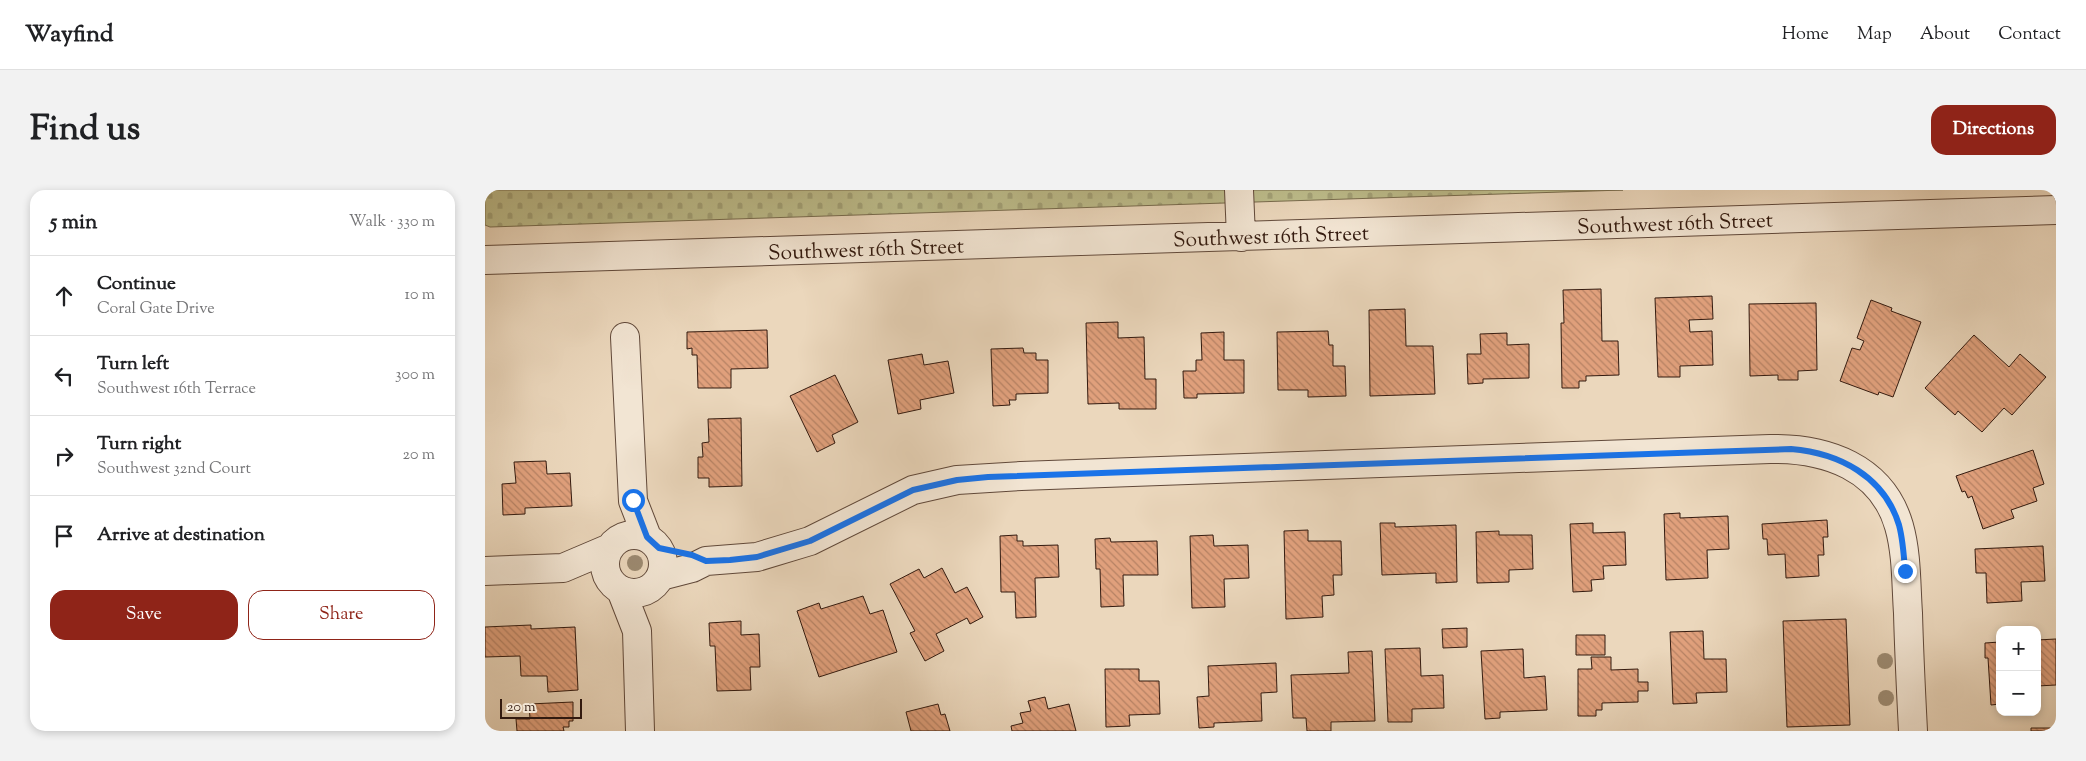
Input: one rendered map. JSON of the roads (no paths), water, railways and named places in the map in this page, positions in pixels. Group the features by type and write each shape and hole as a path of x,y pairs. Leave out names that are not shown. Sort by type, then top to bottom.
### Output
{"street":[{"path":"1239,190 1241,237"},
{"name":"Southwest 16th Street","path":"485,260 2056,210"},
{"path":"625,336 633,500 653,543 663,557 664,567 656,582 637,631 640,731"},
{"path":"563,568 636,593 656,582 706,561 757,557 785,550 838,529 913,490 957,480 988,477 1791,449 1810,450 1847,464 1875,484 1885,496 1894,512 1903,545 1913,731"},
{"path":"633,500 605,564 637,631"},
{"path":"485,571 563,568 627,536 637,535 653,543 706,561"}]}
